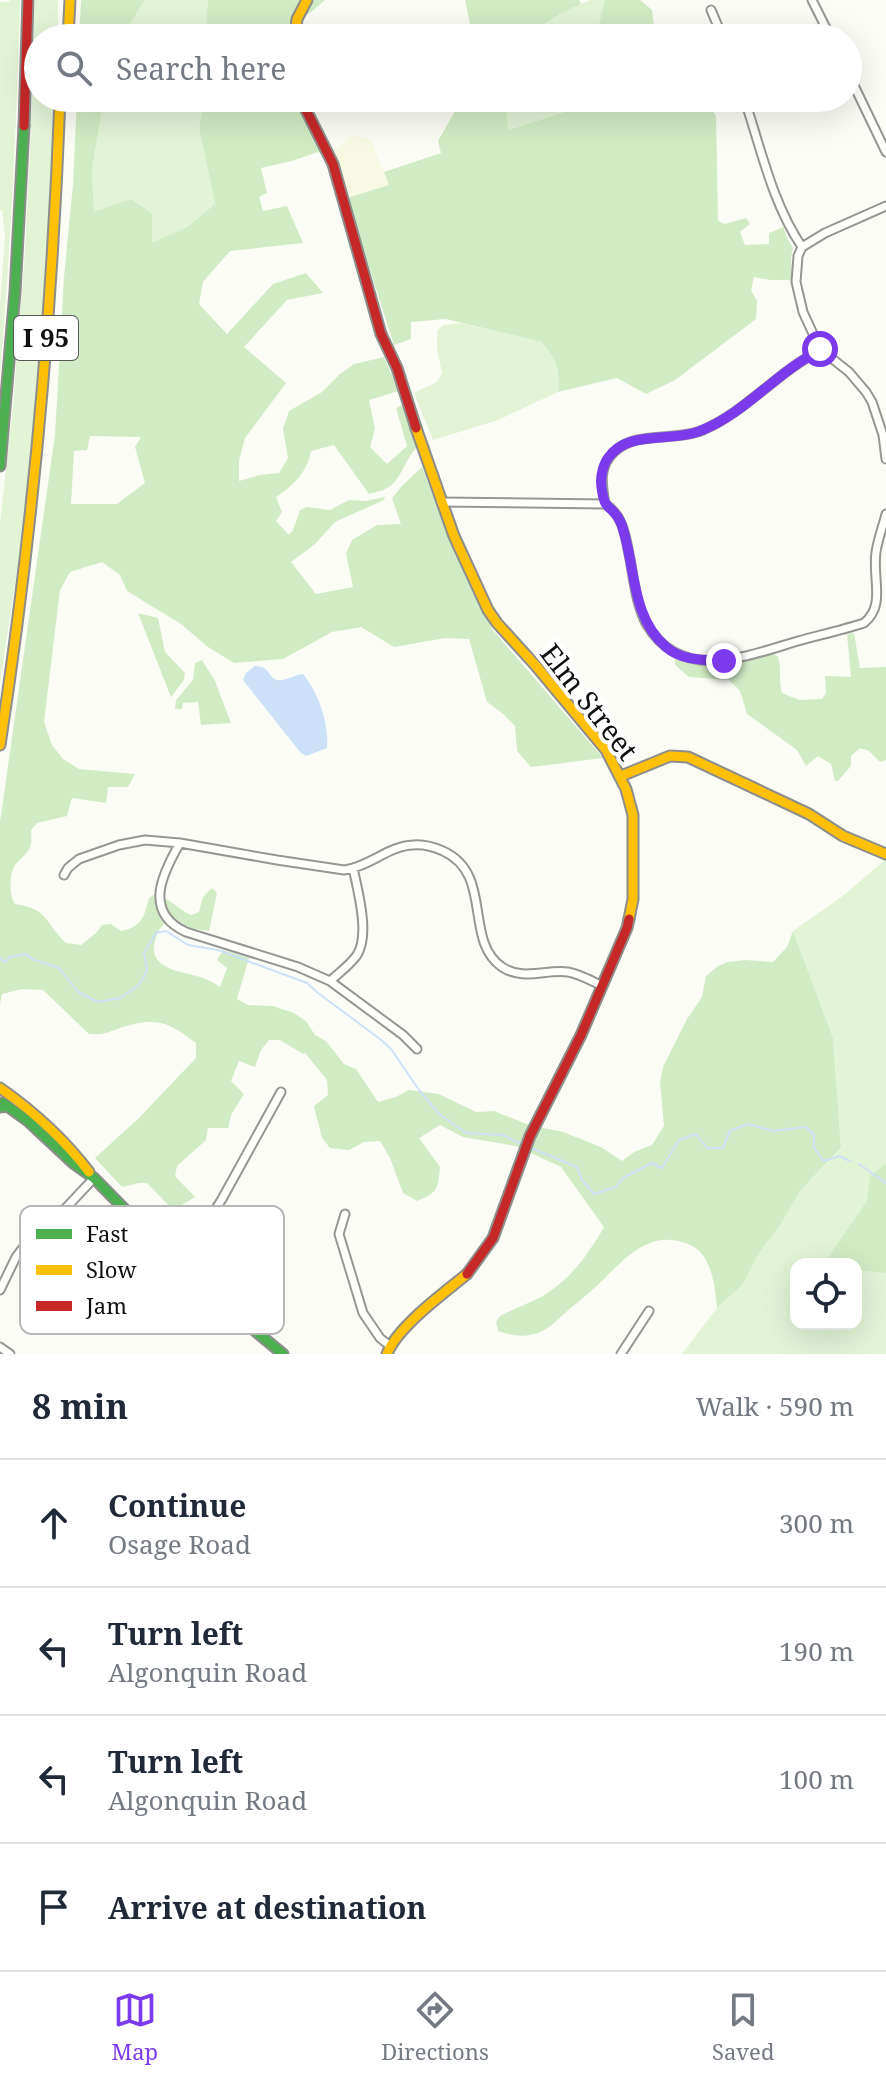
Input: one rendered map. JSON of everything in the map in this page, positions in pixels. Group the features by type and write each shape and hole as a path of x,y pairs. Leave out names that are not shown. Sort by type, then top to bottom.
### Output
{"main road":[{"name":"I 95","path":"27,24 28,0"},
{"path":"62,24 63,0"},
{"path":"69,24 70,0"},
{"path":"296,24 307,0"},
{"name":"I 95","path":"0,466 14,316 24,110"},
{"name":"I 95","path":"0,745 32,511 50,300 60,112"},
{"path":"58,163 66,112"},
{"name":"Elm Street","path":"306,112 333,164 381,334 397,368 454,536 492,616 606,750 621,776 633,815 633,899 623,941 530,1136 489,1246 471,1270 423,1310 388,1350"},
{"path":"621,776 670,756 688,757 809,814 843,836 886,854"},
{"path":"0,1088 37,1116 121,1206"},
{"path":"3,1105 28,1121 94,1178"},
{"path":"259,1334 283,1354"}],"street":[{"path":"812,0 824,24"},
{"path":"711,10 717,24"},
{"path":"862,102 886,152"},
{"path":"749,112 779,203 802,247"},
{"path":"886,206 825,233 802,247 797,263 797,293 803,312 821,350 849,372 866,392 878,417 886,459"},
{"path":"821,350 802,359 712,426 690,435 641,440 621,446 607,459 601,481 605,504 615,513 622,527 636,591 647,624 673,652 688,658 724,661 871,619 879,609 881,600 876,551 886,514"},
{"path":"441,502 605,504"},
{"path":"64,875 79,859 145,840 337,869 353,868 409,845 426,845 458,860 469,875 486,945 499,965 520,975 570,972 602,986"},
{"path":"180,843 160,884 163,912 171,923 186,932 330,981 403,1035 417,1049"},
{"path":"330,981 351,961 362,942 353,868"},
{"path":"218,1206 281,1092"},
{"path":"67,1206 94,1178"},
{"path":"345,1214 339,1234 363,1313 388,1350"},
{"path":"0,1290 20,1252"},
{"path":"621,1354 649,1311"},
{"path":"0,1347 10,1354"}],"green space":[{"path":"20,0 13,189 0,377 0,304 5,236 2,209 0,211 0,2"},
{"path":"35,0 58,0 58,24 34,24"},
{"path":"81,0 145,0 130,24 80,24"},
{"path":"145,0 208,0 206,24 130,24"},
{"path":"208,0 325,0 293,24 206,24"},
{"path":"465,0 579,0 581,4 545,24 470,24"},
{"path":"590,0 605,0 599,24 545,24"},
{"path":"605,0 640,0 652,10 654,24 599,24"},
{"path":"31,112 55,112 44,316 33,438 0,683 0,523 13,406"},
{"path":"76,112 102,112 92,170 94,212 131,199 152,214 152,243 187,227 215,204 199,128 202,112 303,112 327,156 318,152 261,168 267,193 259,197 263,211 287,206 303,243 230,251 203,282 199,304 227,334 273,284 306,273 323,293 287,300 244,347 286,383 245,438 239,461 239,481 279,473 288,458 283,429 289,411 322,392 354,364 384,357 399,391 369,400 375,429 370,447 387,464 407,446 396,408 402,405 417,447 389,487 369,494 334,445 311,451 299,477 276,497 282,512 276,521 289,535 300,510 307,507 330,510 349,500 385,497 335,522 315,544 291,562 316,594 353,587 346,554 352,540 377,525 401,524 392,498 422,467 445,527 492,629 603,758 531,767 517,751 515,726 487,702 469,639 445,638 394,647 361,627 332,632 283,659 234,663 208,647 181,624 127,591 120,575 102,562 70,572 60,590 44,722 52,745 63,759 79,769 135,774 128,787 108,787 106,803 72,798 67,816 37,823 31,830 28,850 15,865 12,874 11,890 15,904 40,913 66,943 81,945 102,925 111,924 121,931 134,927 143,916 149,898 155,894 191,915 199,912 203,897 212,888 217,893 209,931 190,928 173,917 161,928 155,941 156,958 162,964 220,987 227,968 217,960 223,950 249,958 237,999 248,1005 273,1006 306,1021 315,1035 326,1041 344,1064 356,1069 378,1102 409,1090 439,1094 476,1112 494,1111 529,1125 563,1132 601,1147 622,1161 652,1145 664,1126 660,1082 663,1067 702,997 706,976 728,962 773,962 787,947 793,931 833,1038 841,1148 800,1191 742,1285 717,1308 711,1271 702,1255 688,1244 662,1240 651,1242 631,1254 546,1329 523,1336 498,1331 496,1322 500,1316 541,1297 569,1275 604,1227 561,1167 516,1146 463,1137 440,1125 419,1138 440,1167 436,1189 417,1201 403,1193 380,1141 364,1142 349,1150 330,1148 322,1138 314,1106 328,1095 327,1080 305,1053 280,1040 269,1040 261,1050 255,1067 239,1061 231,1081 244,1094 231,1115 228,1128 208,1128 206,1140 177,1166 175,1176 195,1197 180,1206 169,1206 147,1183 122,1187 95,1158 140,1117 196,1058 196,1043 169,1026 152,1022 102,1034 89,1034 43,990 22,989 2,994 0,1004 0,822 55,435","holes":["90,436 141,437 135,447 145,483 117,504 71,504 74,451 87,450"]},
{"path":"102,112 202,112 199,128 215,204 187,227 152,244 131,199 94,213 92,170"},
{"path":"455,112 507,112 508,130 564,112 714,112 718,221 725,224 746,218 750,224 740,232 745,245 769,244 769,233 784,227 793,248 792,280 754,277 751,290 757,301 756,319 675,380 646,394 617,378 558,392 556,365 541,342 446,319 411,322 411,339 394,345 347,198 389,185 384,172 441,153 438,141"},
{"path":"506,112 564,112 507,130"},
{"path":"349,137 370,139 389,185 347,198 332,150 341,147"},
{"path":"461,323 541,342 556,365 558,392 498,420 433,440 414,393 437,382 442,373 437,331 443,325"},
{"path":"138,613 158,618 165,652 185,673 184,680 171,697"},
{"path":"854,633 860,668 886,667 886,760 880,762 869,751 860,748 851,756 851,766 838,781 835,781 831,764 818,756 806,766 797,750 747,714 740,691 729,680 689,677 675,665 675,659 727,663 774,654 778,657 782,693 799,700 822,699 826,693 825,676 851,677 847,634"},
{"path":"202,660 215,681 231,723 201,725 198,702 183,703 182,709 175,709 176,700 193,680 195,663"},
{"path":"886,859 886,1354 682,1354 717,1308 742,1285 800,1191 841,1149 833,1038 793,931 844,895"},
{"path":"886,1165 886,1273 862,1271 862,1258 828,1258 867,1201 870,1176"}],"water":[{"path":"255,666 264,668 277,680 303,674 322,709 327,748 306,756 300,752 243,680"}],"waterway":[{"path":"0,958 5,962 10,957 26,954 59,968 78,992 98,1002 120,998 139,985 147,971 144,953 156,933 166,931 188,945 218,950 307,983 391,1049 439,1114 466,1133 503,1135 521,1144"},
{"path":"531,1148 577,1167 582,1180 594,1194 616,1187 623,1178 652,1163 662,1168 679,1140 696,1134 707,1148 723,1148 730,1131 748,1124 773,1131 806,1127 814,1135 814,1148 824,1161 839,1156 850,1161"},
{"path":"859,1164 886,1183"}],"traffic: fast":[{"path":"0,466 15,292 24,126"},
{"path":"3,1103 94,1178 121,1206"},
{"path":"0,1107 8,1106"},
{"path":"259,1334 283,1354"}],"traffic: slow":[{"path":"69,24 70,0"},
{"path":"296,24 307,0"},
{"path":"0,745 22,584 39,422 59,112"},
{"path":"416,428 454,536 488,610 606,750 626,789 633,815 633,899 629,919"},
{"path":"621,776 670,756 688,757 809,814 843,836 886,854"},
{"path":"0,1088 48,1127 89,1172"},
{"path":"387,1354 400,1333 467,1274"}],"traffic: jam":[{"path":"27,24 28,0"},
{"path":"24,112 24,126"},
{"path":"307,112 333,164 381,334 397,368 416,428"},
{"path":"467,1274 493,1238 530,1136 581,1035 629,919"}],"route":[{"path":"724,661 688,658 673,652 647,624 619,518 605,504 601,481 603,468 607,459 621,446 641,440 690,435 712,426 820,349"}]}
